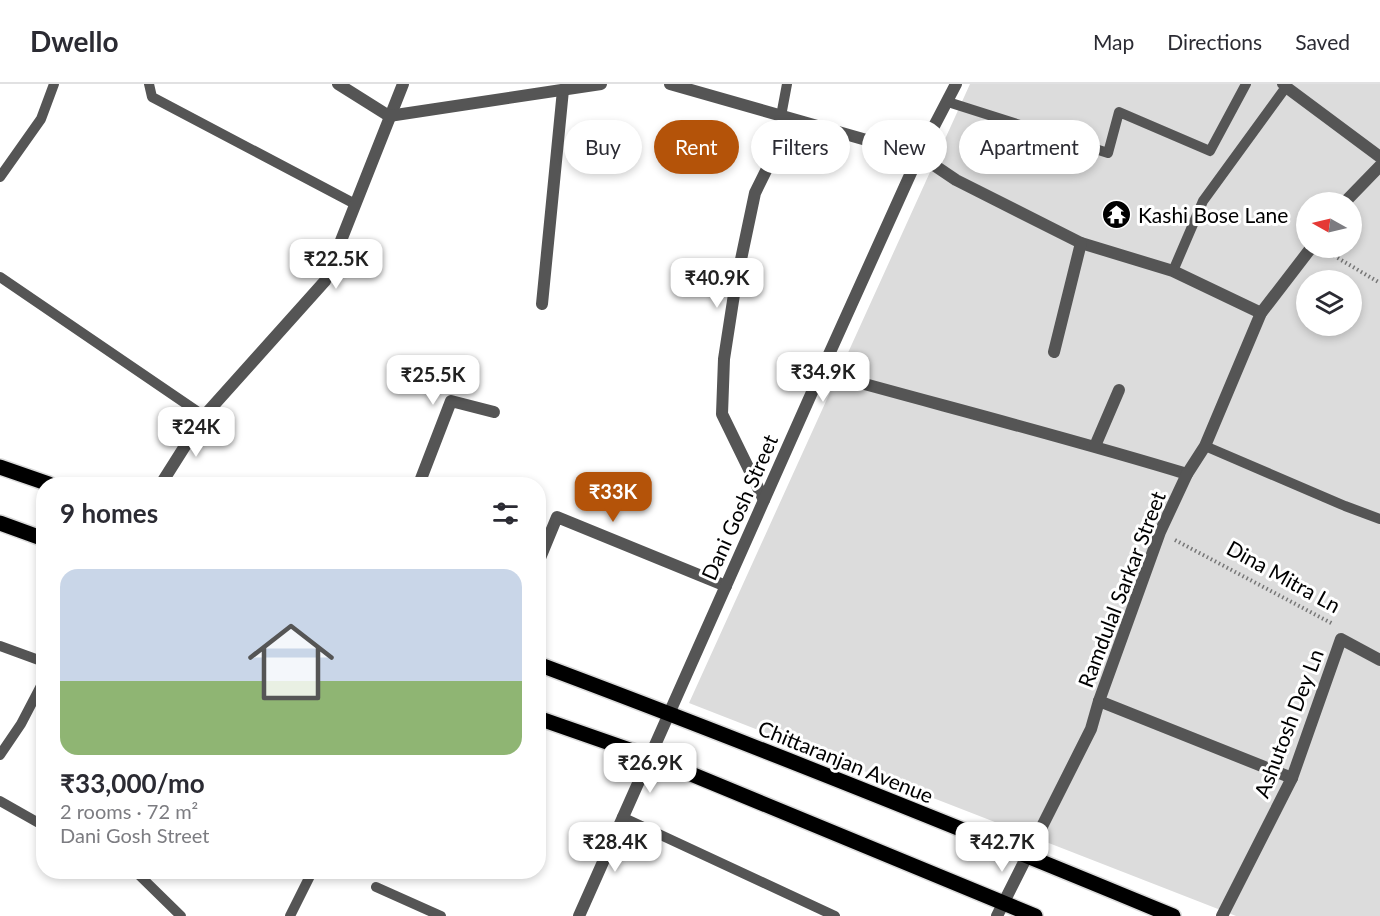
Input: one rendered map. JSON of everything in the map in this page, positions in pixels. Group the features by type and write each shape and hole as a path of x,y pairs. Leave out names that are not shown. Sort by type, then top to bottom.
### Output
{"main road":[{"path":"0,467 36,479"},
{"path":"0,523 36,536"},
{"name":"Chittaranjan Avenue","path":"546,667 669,713 1173,916"},
{"path":"546,721 650,757 1000,910 1035,916"}],"street":[{"path":"338,84 389,116 601,84"},
{"path":"165,477 204,416 325,281 403,84"},
{"path":"670,84 862,139"},
{"name":"Dani Gosh Street","path":"938,120 956,84"},
{"path":"1284,86 1380,157"},
{"path":"542,304 563,90"},
{"path":"764,500 722,414 724,359 735,288 755,193 786,118"},
{"path":"1355,192 1380,166"},
{"name":"Dani Gosh Street","path":"579,916 910,174"},
{"path":"947,174 1081,243 1173,271 1261,313"},
{"path":"1054,352 1081,243"},
{"name":"Ramdulal Sarkar Street","path":"1000,910 1091,729 1099,700 1160,532 1187,474 1205,446 1261,313 1303,258"},
{"path":"820,372 965,413 1095,446 1187,474"},
{"path":"1095,446 1119,390"},
{"path":"422,477 451,401 494,412"},
{"path":"546,543 557,516 726,586"},
{"name":"Dina Mitra Ln","path":"1341,639 1380,660"},
{"name":"Ashutosh Dey Ln","path":"1222,916 1292,778 1341,639"},
{"path":"1099,700 1292,778"}],"lane":[{"path":"0,177 41,119 54,84"},
{"path":"150,84 152,97 355,204"},
{"path":"786,118 787,84"},
{"path":"948,102 1108,153 1119,112 1210,151 1246,84"},
{"path":"1173,271 1203,201 1284,86"},
{"path":"0,277 204,416"},
{"path":"1205,446 1345,507 1380,519"},
{"path":"0,646 36,659"},
{"path":"0,755 36,695"},
{"path":"0,801 36,821"},
{"path":"622,817 835,916"},
{"path":"143,879 181,916"},
{"path":"290,916 308,879"},
{"path":"376,887 441,916"}],"path":[{"path":"1337,258 1380,283"},
{"name":"Dina Mitra Ln","path":"1160,532 1338,627 1341,639"}],"shaded area":[{"path":"970,84 1380,84 1380,916 1236,916 689,703 929,174 947,174 947,135"}],"place":[{"name":"Kashi Bose Lane","path":"1117,214"}]}
